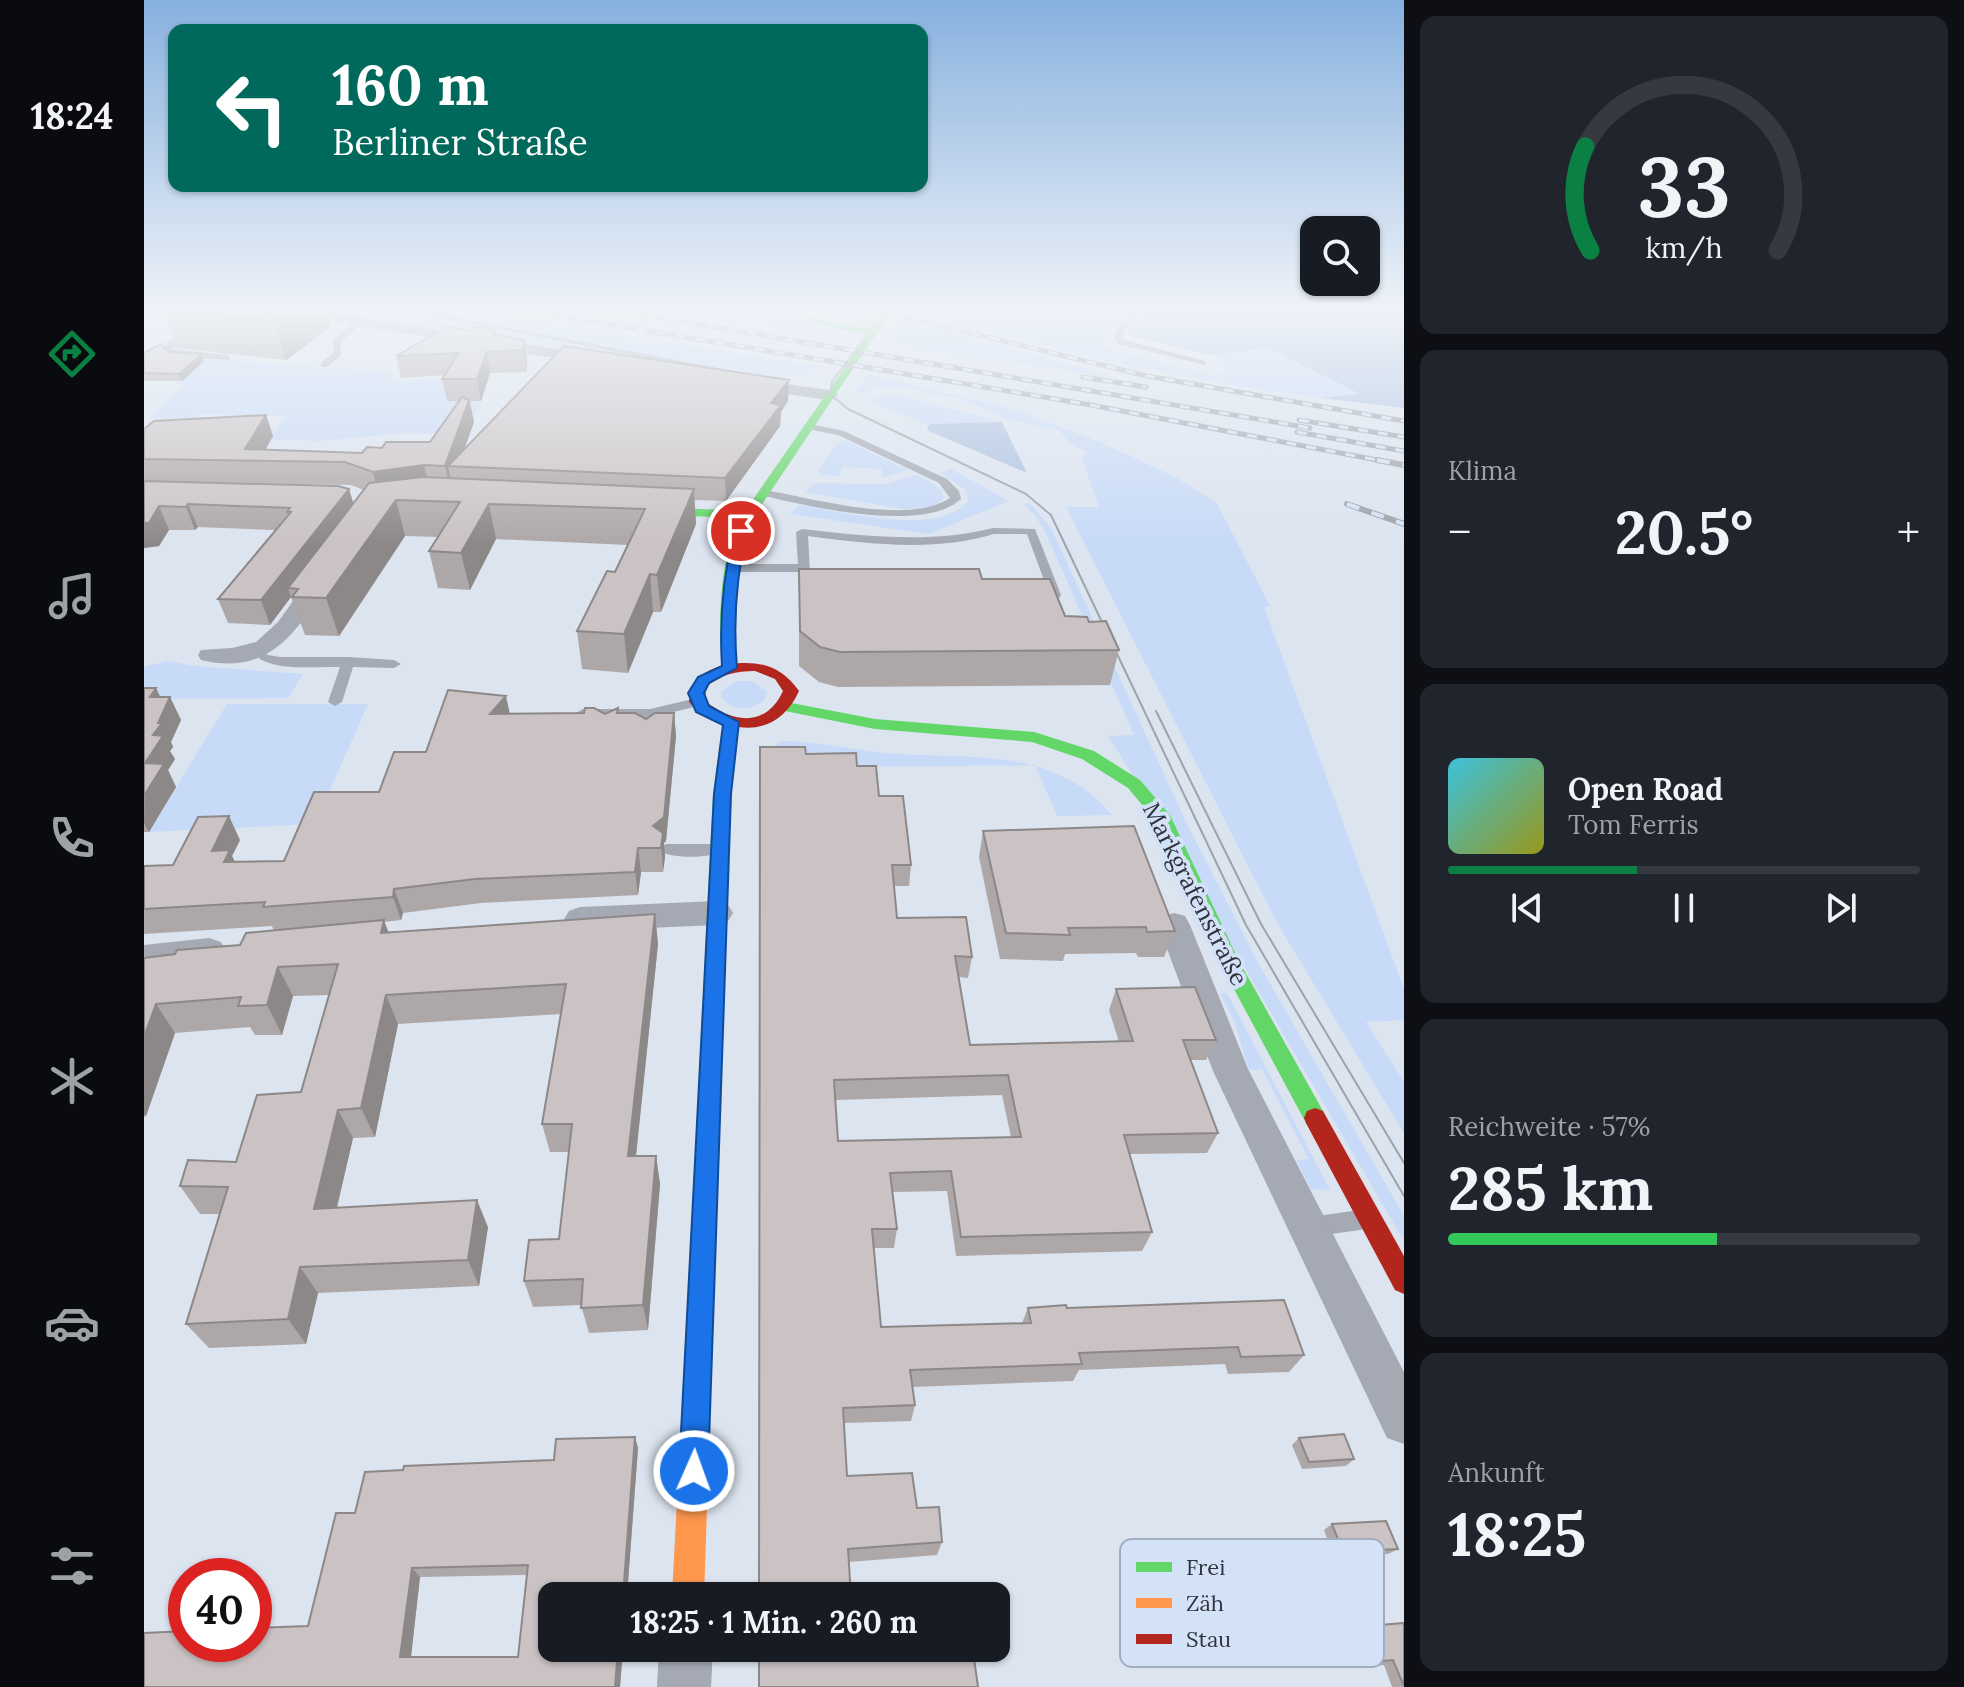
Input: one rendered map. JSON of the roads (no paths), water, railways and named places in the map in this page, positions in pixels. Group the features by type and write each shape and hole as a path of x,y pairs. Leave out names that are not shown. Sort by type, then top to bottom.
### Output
{"main road":[{"path":"730,668 727,632 737,539 748,515 834,388"},
{"path":"621,508 748,515"},
{"path":"757,667 780,676 791,691 786,707 763,720 731,722 710,715 697,702 696,693 703,680 730,668 757,667"},
{"name":"Markgrafenstraße","path":"786,707 875,724 1034,737 1061,744 1113,769 1149,798 1161,815 1211,964 1371,1219 1404,1281"},
{"path":"689,1582 722,794 731,722"}],"street":[{"path":"778,388 829,395"},
{"path":"210,655 244,656 259,652 276,640 330,567"},
{"path":"545,922 717,913"},
{"name":"Markgrafenstraße","path":"1174,925 1211,964 1231,1071 1404,1421"},
{"path":"144,958 236,949"},
{"path":"684,1687 685,1662"}],"lane":[{"path":"764,493 923,515 951,507 956,499 955,493 943,481 841,433 810,427"},
{"path":"993,531 1031,531 1057,602 805,597 803,568 802,532 850,538 978,538 993,531"},
{"path":"732,568 803,568"},
{"path":"259,652 264,658 280,661 394,664"},
{"path":"335,702 348,661"},
{"path":"571,713 650,713 697,702"},
{"path":"607,731 610,713"},
{"path":"647,736 650,713"},
{"path":"666,850 720,850"},
{"path":"1310,1227 1371,1219"}],"tram line":[{"path":"832,388 831,395 848,409 1026,494 1051,515 1246,925 1404,1196"},
{"path":"1156,711 1261,924 1404,1163"}],"railway":[{"path":"988,388 1387,462"},
{"path":"1072,388 1310,428"},
{"path":"1214,388 1404,421"},
{"path":"1299,420 1404,437"},
{"path":"1297,432 1404,451"},
{"path":"1377,460 1404,465"},
{"path":"1347,504 1404,524"}]}
